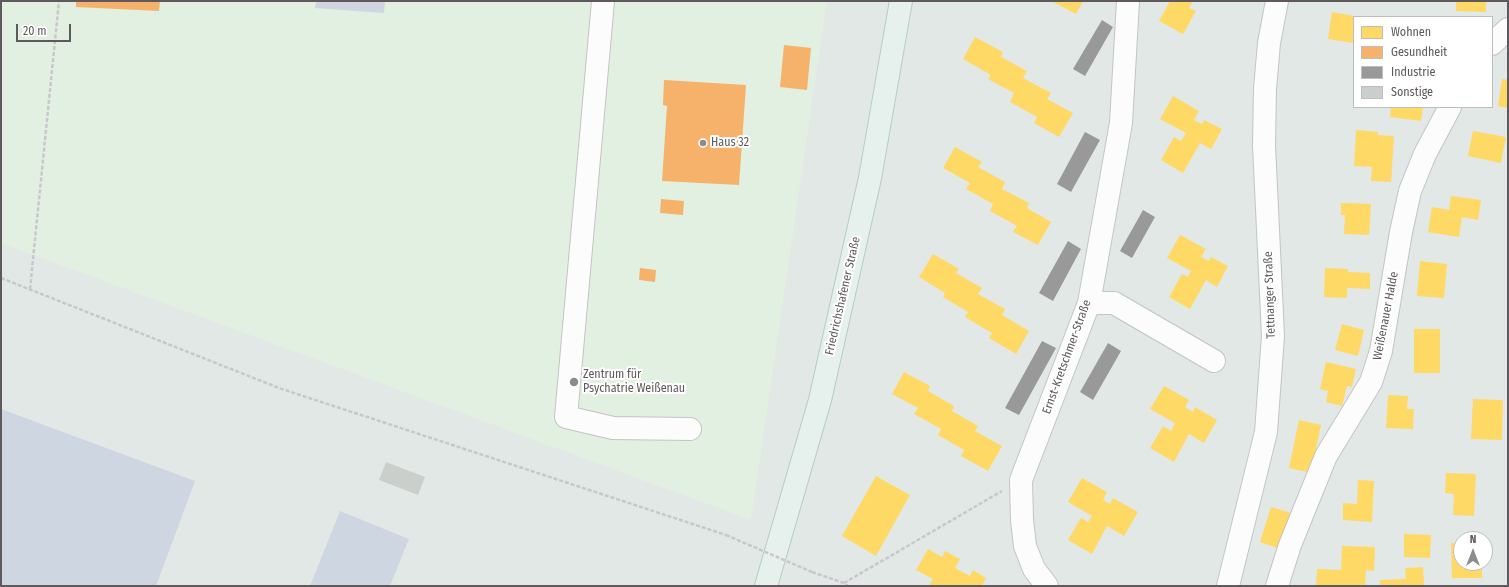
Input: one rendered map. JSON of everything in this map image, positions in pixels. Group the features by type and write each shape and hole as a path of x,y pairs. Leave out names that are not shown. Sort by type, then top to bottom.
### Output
{"main road":[{"name":"Friedrichshafener Straße","path":"766,586 820,400 870,178 901,1"}],"street":[{"path":"603,1 566,417 613,428 690,429"},
{"name":"Ernst-Kretschmer-Straße","path":"1047,586 1034,569 1025,546 1022,520 1021,480 1089,303 1121,123 1128,1"},
{"name":"Tettnanger Straße","path":"1228,586 1253,492 1267,425 1273,336 1264,145 1265,89 1269,43 1277,1"},
{"path":"1493,43 1508,29"},
{"name":"Weißenauer Halde","path":"1277,586 1290,545 1326,456 1371,382 1381,351 1401,232 1410,191 1425,154 1449,108"},
{"path":"1089,303 1114,303 1214,361"}],"path":[{"path":"30,289 59,1"},
{"path":"1,278 279,388 726,534 812,572 844,583 848,586"},
{"path":"844,583 1021,480"}],"shaded area":[{"name":"Zentrum für Psychatrie Weißenau","path":"1,1 827,1 751,520 1,243"},
{"path":"316,1 385,1 384,13 315,8"},
{"path":"1,409 195,481 156,586 1,586"},
{"path":"340,511 409,539 390,586 310,586"}],"building: Wohnen":[{"path":"1051,1 1083,1 1076,14"},
{"path":"1170,1 1193,1 1189,8 1196,11 1183,34 1159,21"},
{"path":"1456,1 1486,1 1486,12 1456,11"},
{"path":"1332,12 1354,16 1353,43 1328,39"},
{"path":"975,37 1003,52 1001,57 1027,71 1023,78 1051,93 1047,99 1073,113 1059,137 1034,123 1037,117 1010,102 1014,93 988,79 991,75 963,59"},
{"path":"1502,79 1508,80 1508,108 1498,106"},
{"path":"1173,96 1199,111 1194,120 1202,124 1204,120 1222,129 1211,149 1200,143 1183,173 1161,160 1174,137 1181,141 1186,133 1160,119"},
{"path":"1391,108 1423,108 1421,121 1390,117"},
{"path":"1356,130 1378,132 1378,135 1394,136 1391,182 1371,181 1372,167 1354,166"},
{"path":"1473,131 1506,137 1501,163 1468,156"},
{"path":"955,147 982,162 978,167 1005,182 1002,189 1029,203 1027,208 1051,222 1038,245 1013,232 1017,226 990,211 993,204 966,189 970,183 943,168"},
{"path":"1451,196 1481,200 1478,220 1462,217 1459,237 1428,232 1432,207 1449,210"},
{"path":"1341,203 1371,204 1369,235 1344,234 1345,215 1341,215"},
{"path":"1180,235 1206,249 1201,257 1209,261 1211,257 1228,266 1217,287 1206,280 1190,309 1169,297 1182,274 1188,277 1191,271 1167,258"},
{"path":"933,254 959,269 956,273 982,288 978,294 1005,309 1002,315 1029,331 1016,354 989,338 992,333 965,317 968,312 943,297 945,293 919,277"},
{"path":"1420,261 1447,264 1444,298 1417,296"},
{"path":"1325,268 1348,269 1348,272 1370,273 1370,289 1347,288 1347,298 1324,297"},
{"path":"1342,324 1364,330 1358,356 1335,350"},
{"path":"1414,329 1440,329 1440,373 1414,373"},
{"path":"1326,362 1356,369 1352,387 1347,386 1342,406 1326,402 1328,391 1320,389"},
{"path":"904,372 930,386 928,391 954,406 952,411 978,426 975,431 1002,446 988,471 961,456 964,450 938,435 941,429 914,414 918,408 892,394"},
{"path":"1164,386 1189,400 1185,407 1193,412 1195,407 1217,420 1204,443 1189,434 1174,462 1150,448 1163,426 1171,431 1175,423 1150,409"},
{"path":"1388,395 1408,396 1407,409 1414,409 1413,429 1386,428"},
{"path":"1473,399 1503,400 1502,440 1471,439"},
{"path":"1299,420 1321,425 1311,473 1289,468"},
{"path":"1446,473 1476,474 1474,516 1453,515 1454,494 1445,493"},
{"path":"876,476 910,495 876,556 842,536"},
{"path":"1082,478 1107,492 1103,500 1110,504 1113,498 1138,512 1124,536 1107,526 1092,554 1068,540 1081,518 1088,522 1092,516 1068,502"},
{"path":"1358,480 1374,481 1372,522 1343,520 1343,503 1357,504"},
{"path":"1271,507 1291,513 1280,549 1260,542"},
{"path":"1404,534 1431,535 1430,558 1404,557"},
{"path":"1451,543 1453,543 1453,571 1482,571 1482,578 1452,578"},
{"path":"1342,546 1375,547 1374,571 1366,570 1365,586 1316,586 1317,569 1341,570"},
{"path":"928,549 942,557 945,551 960,559 955,568 970,576 973,570 986,578 982,586 929,586 933,579 916,570"},
{"path":"1423,567 1424,586 1380,586 1380,580 1406,579 1405,568"}],"building: Gesundheit":[{"path":"76,1 160,1 159,11 76,7"},
{"path":"784,45 811,48 807,90 780,87"},
{"name":"Haus 32","path":"664,80 746,85 739,185 662,181 667,106 663,105"},
{"path":"661,199 684,201 683,215 660,213"},
{"path":"640,268 656,270 655,282 639,280"}],"building: Industrie":[{"path":"1102,20 1113,27 1085,76 1073,69"},
{"path":"1085,132 1100,140 1071,192 1057,184"},
{"path":"1143,210 1155,217 1132,258 1120,251"},
{"path":"1068,241 1081,249 1053,301 1039,293"},
{"path":"1042,341 1056,348 1019,415 1005,408"},
{"path":"1108,343 1121,351 1093,400 1080,392"}],"building: Sonstige":[{"path":"386,462 425,477 418,495 379,480"}],"place":[{"name":"Haus 32","path":"703,143"},
{"name":"Zentrum für Psychatrie Weißenau","path":"574,382"}]}
